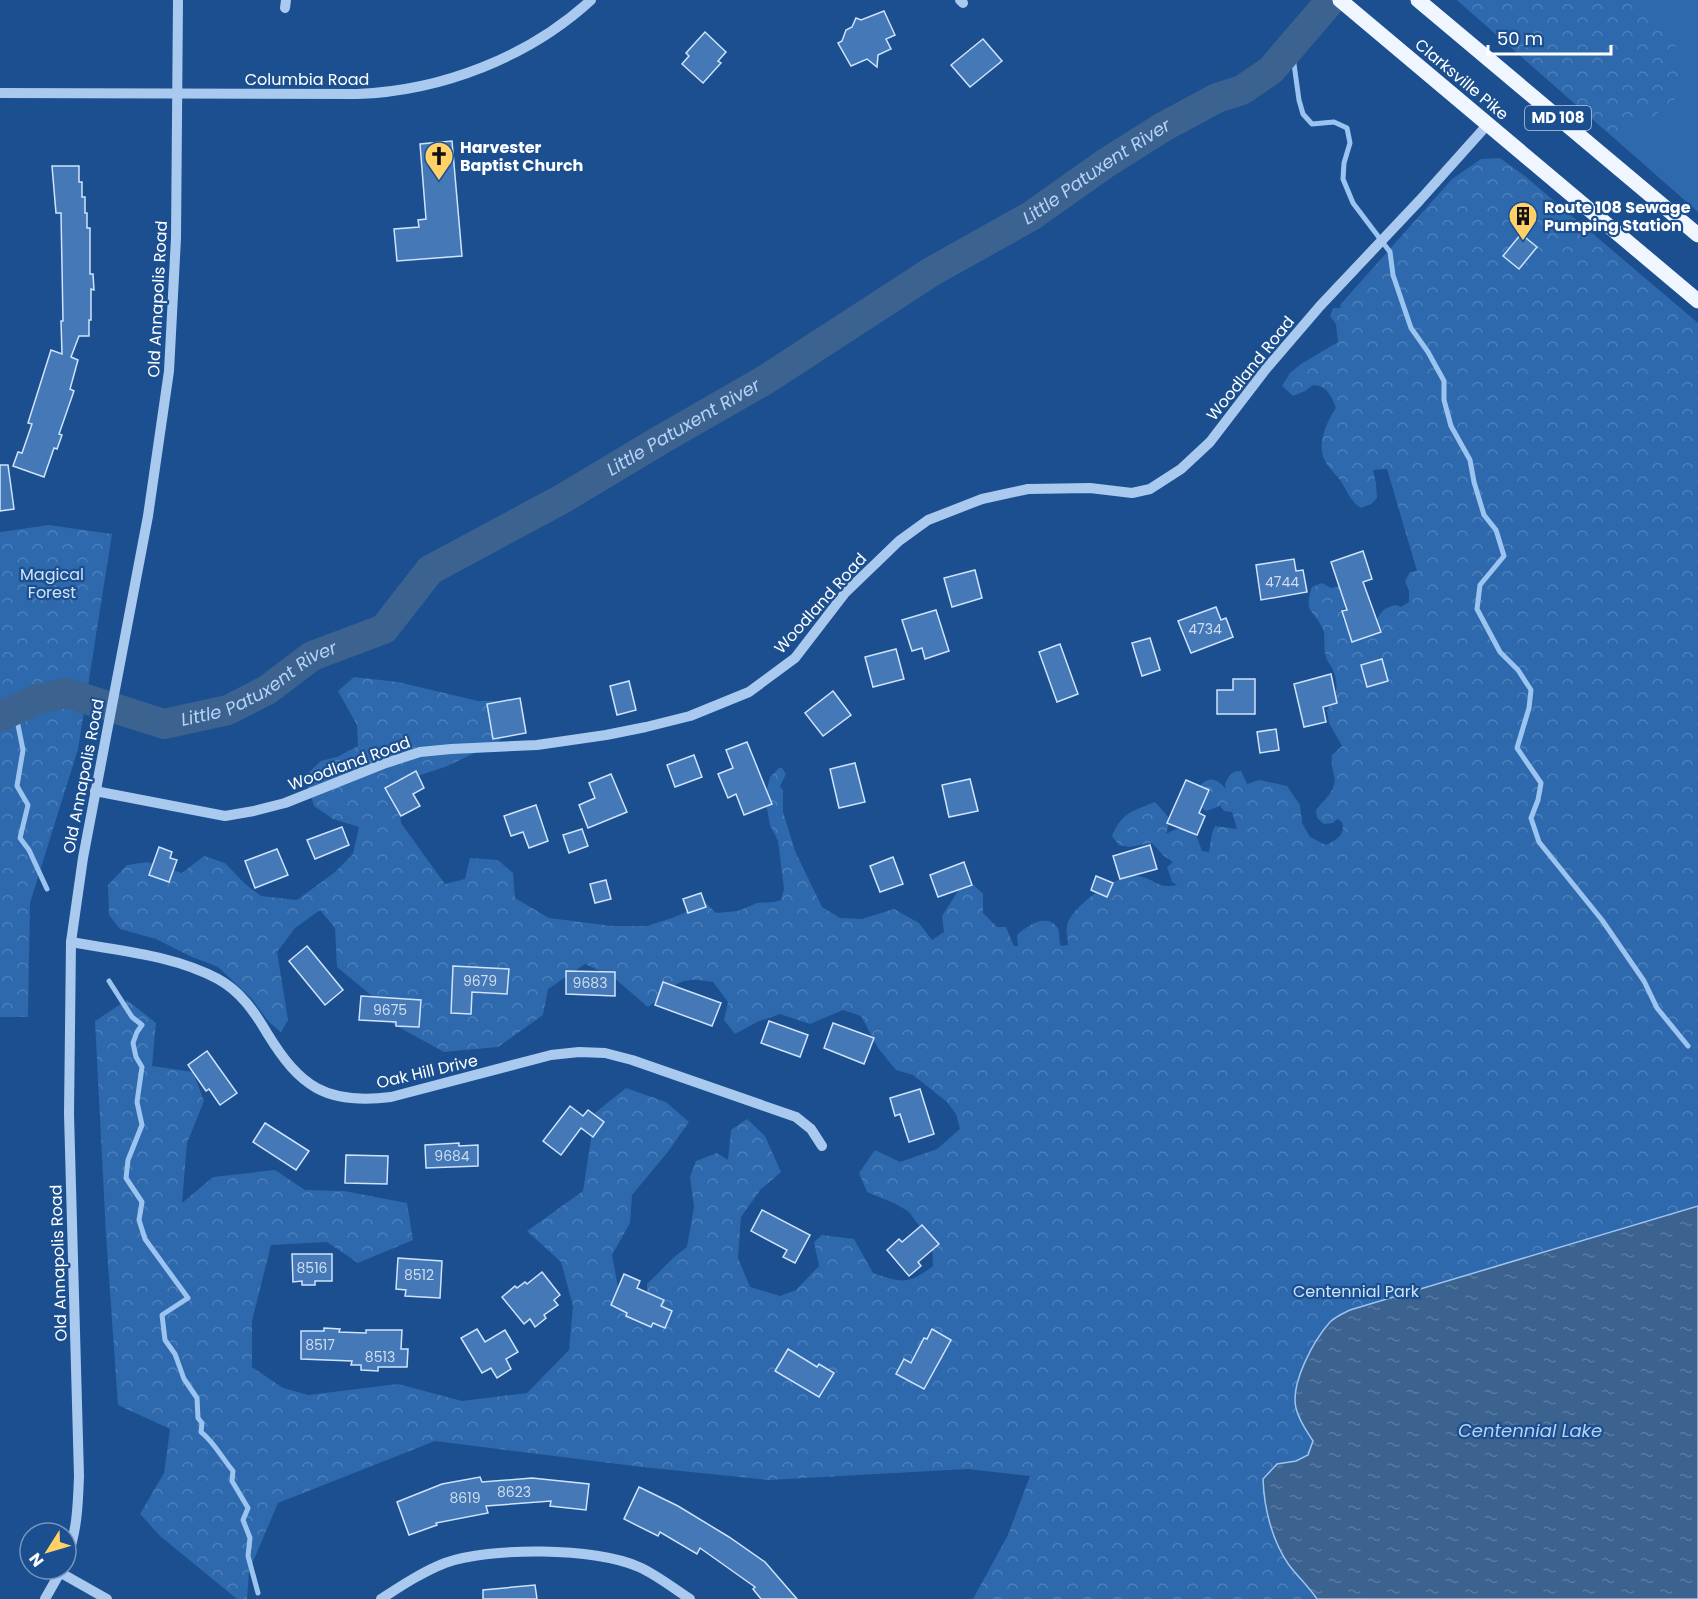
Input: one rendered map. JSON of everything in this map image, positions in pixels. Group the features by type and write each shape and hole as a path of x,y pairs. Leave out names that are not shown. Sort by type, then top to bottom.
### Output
{"main road":[{"name":"Clarksville Pike","path":"1340,0 1698,301"},
{"name":"Clarksville Pike","path":"1418,0 1698,235"}],"street":[{"name":"Old Annapolis Road","path":"76,1521 78,1476 68,1045 71,942 95,791 148,516 169,371 176,238 178,0"},
{"name":"Columbia Road","path":"0,93 379,93 431,84 485,66 555,29 591,0"},
{"name":"Woodland Road","path":"95,791 225,816 285,803 383,764 420,752 537,745 606,735 679,719 723,704 749,692 795,658 845,593 899,541 928,520 979,500 1028,489 1090,488 1132,493 1150,489 1181,469 1210,441 1297,333 1488,124"},
{"name":"Oak Hill Drive","path":"71,942 153,957 192,968 218,979 240,994 255,1013 280,1054 297,1074 318,1089 339,1098 365,1100 391,1096 551,1055 579,1052 604,1053 796,1117 811,1129 822,1146"},
{"path":"381,1599 409,1581 445,1563 477,1555 514,1552 606,1557 639,1567 690,1599"},
{"path":"45,1599 56,1581"},
{"path":"78,1581 107,1599"}],"green space":[{"path":"1457,0 1698,0 1698,212"},
{"path":"1457,0 1636,0 1674,40 1683,71 1679,96 1627,134 1606,131"},
{"name":"Centennial Park","path":"1500,158 1526,177 1698,323 1698,1599 973,1599 1008,1535 1030,1476 968,1469 768,1480 435,1441 278,1503 249,1571 247,1599 237,1599 160,1536 140,1514 164,1473 170,1429 118,1405 106,1235 95,1021 127,1000 156,1023 152,1066 193,1072 204,1101 187,1143 182,1203 213,1177 275,1170 305,1190 344,1191 407,1203 413,1240 358,1263 327,1242 271,1245 252,1321 252,1367 283,1388 308,1395 398,1384 462,1401 527,1393 569,1350 573,1306 561,1262 527,1231 583,1191 595,1113 626,1088 666,1102 689,1122 632,1195 630,1223 612,1255 618,1287 638,1313 648,1304 647,1284 687,1247 694,1207 690,1177 696,1161 717,1153 728,1160 731,1130 747,1119 765,1136 781,1172 761,1189 741,1217 738,1258 750,1287 780,1296 796,1290 819,1266 814,1242 822,1235 854,1239 873,1273 891,1279 911,1279 933,1266 932,1243 909,1212 867,1192 859,1173 875,1150 900,1162 937,1149 960,1129 956,1114 947,1102 913,1075 896,1070 878,1048 861,1016 843,1010 810,1024 780,1014 757,1022 735,1034 724,1020 728,1002 713,982 700,980 683,981 677,984 648,1007 613,977 585,964 548,989 543,1015 498,1047 444,1052 393,1024 372,996 337,967 335,928 320,910 295,928 277,952 288,1020 281,1032 269,1022 251,998 218,967 156,939 120,929 109,915 108,885 127,865 147,862 182,873 204,856 225,863 245,884 261,896 297,900 335,872 353,854 359,827 333,819 314,806 305,776 321,761 337,757 358,746 357,725 338,691 354,677 398,682 478,701 500,701 516,722 498,742 445,767 414,777 398,791 401,823 445,884 465,879 470,858 498,860 513,873 515,898 549,918 612,926 647,926 706,903 716,913 738,911 757,903 781,900 784,889 778,841 770,825 765,797 770,777 779,768 782,768 786,774 780,786 783,791 783,812 795,851 822,907 840,918 862,919 894,909 919,923 932,940 944,932 942,916 958,891 974,885 983,894 983,913 997,927 1006,927 1014,946 1018,946 1017,935 1026,928 1037,922 1048,921 1057,927 1061,946 1068,945 1067,925 1072,915 1088,899 1108,885 1118,880 1137,876 1160,885 1177,885 1172,882 1167,867 1173,862 1152,843 1129,847 1119,845 1112,836 1116,828 1129,813 1155,802 1170,819 1166,834 1176,829 1189,828 1196,835 1202,851 1209,852 1215,826 1237,829 1232,812 1224,811 1220,806 1206,811 1197,804 1194,793 1209,780 1217,781 1226,789 1227,779 1235,772 1241,771 1247,784 1259,780 1287,786 1300,805 1302,823 1310,837 1326,845 1330,843 1341,834 1342,822 1337,819 1333,823 1324,824 1317,818 1316,810 1332,790 1335,780 1332,755 1342,746 1329,723 1327,710 1337,687 1333,670 1327,660 1323,629 1309,607 1312,587 1322,583 1331,588 1340,586 1350,603 1343,609 1343,620 1349,629 1375,627 1384,609 1396,605 1401,607 1409,602 1409,591 1405,581 1410,572 1417,571 1387,469 1373,470 1377,498 1371,504 1361,508 1358,506 1327,464 1323,454 1322,440 1329,419 1336,408 1330,395 1322,387 1313,385 1293,396 1282,386 1290,373 1301,364 1338,342 1336,324 1330,316 1333,308 1341,308 1340,305 1452,179 1481,159"},
{"name":"Magical Forest","path":"49,525 112,534 78,749 30,903 28,1017 0,1017 0,532"}],"water":[{"name":"Centennial Lake","path":"1698,1206 1698,1599 1317,1599 1289,1565 1278,1546 1267,1513 1263,1479 1277,1464 1296,1461 1308,1455 1313,1441 1297,1413 1295,1398 1305,1362 1330,1322 1350,1310"}],"building":[{"path":"884,11 895,35 886,39 891,49 878,55 877,67 867,59 851,66 838,43 842,41 846,30 852,27 856,18 861,20"},
{"path":"705,32 726,52 718,61 721,63 703,83 682,64 689,56 686,53"},
{"path":"983,39 1002,61 970,87 951,65"},
{"name":"Harvester Baptist Church","path":"452,141 462,256 397,261 394,229 419,227 418,220 426,219 420,144"},
{"path":"52,166 79,166 79,182 82,182 82,197 85,197 87,228 90,228 90,274 93,274 94,290 91,289 89,336 79,336 71,357 78,360 70,389 74,391 59,434 62,435 57,449 54,448 44,477 13,466 18,452 22,453 32,424 28,423 51,350 62,354 61,213 56,213"},
{"name":"Route 108 Sewage Pumping Station","path":"1521,234 1537,247 1519,269 1503,256"},
{"path":"0,465 8,465 14,509 0,511"},
{"path":"1363,551 1372,579 1363,582 1381,632 1352,642 1342,611 1347,610 1331,562"},
{"path":"1294,559 1296,571 1303,570 1307,592 1261,600 1256,565"},
{"path":"975,570 982,598 952,607 944,578"},
{"path":"1216,607 1221,620 1226,618 1233,637 1191,653 1178,621"},
{"path":"936,610 949,651 925,659 922,648 912,651 902,620"},
{"path":"1150,638 1160,670 1142,676 1132,643"},
{"path":"1060,644 1078,694 1057,702 1039,652"},
{"path":"896,649 904,679 873,687 865,657"},
{"path":"1382,659 1388,681 1367,687 1361,665"},
{"path":"1331,674 1337,703 1323,707 1326,722 1304,727 1294,684"},
{"path":"1233,679 1255,679 1255,714 1217,714 1217,690 1233,690"},
{"path":"629,681 636,710 617,715 610,686"},
{"path":"833,691 851,715 823,736 805,713"},
{"path":"520,698 526,733 493,739 487,704"},
{"path":"1276,729 1279,750 1260,753 1257,732"},
{"path":"747,742 772,804 744,815 736,794 728,798 718,774 733,768 726,750"},
{"path":"694,755 702,777 675,787 667,765"},
{"path":"855,763 865,802 839,808 830,769"},
{"path":"416,771 424,788 413,794 420,806 401,816 385,788"},
{"path":"611,774 627,812 588,828 579,805 595,798 589,783"},
{"path":"970,779 978,811 949,817 942,785"},
{"path":"1186,780 1209,790 1199,813 1205,816 1197,835 1167,823"},
{"path":"536,805 548,841 529,848 523,832 511,836 504,816"},
{"path":"342,827 349,845 315,859 307,840"},
{"path":"582,829 588,846 569,853 563,835"},
{"path":"1150,845 1157,869 1120,879 1113,856"},
{"path":"159,847 172,852 170,858 177,860 169,882 149,875"},
{"path":"277,849 288,875 255,888 245,861"},
{"path":"893,857 903,884 880,892 870,866"},
{"path":"964,862 972,885 938,897 930,875"},
{"path":"1096,876 1113,883 1107,897 1091,890"},
{"path":"606,880 611,899 595,903 590,884"},
{"path":"701,893 706,907 688,913 683,899"},
{"path":"307,946 343,990 325,1005 289,961"},
{"path":"453,966 509,969 507,994 472,992 471,1014 451,1013"},
{"path":"566,971 615,972 615,996 566,994"},
{"path":"663,982 721,1003 712,1026 655,1005"},
{"path":"361,996 421,1000 419,1027 396,1026 396,1022 359,1020"},
{"path":"769,1021 808,1035 800,1057 761,1043"},
{"path":"833,1023 874,1038 864,1064 824,1048"},
{"path":"207,1051 237,1093 220,1105 209,1089 206,1091 188,1065"},
{"path":"920,1089 934,1134 909,1142 900,1114 895,1116 890,1098"},
{"path":"570,1106 583,1116 588,1110 604,1122 593,1137 581,1128 561,1155 543,1141"},
{"path":"265,1123 309,1151 296,1170 253,1142"},
{"path":"459,1143 459,1146 478,1145 478,1166 426,1168 425,1145"},
{"path":"346,1155 388,1156 387,1184 345,1183"},
{"path":"762,1210 810,1235 795,1263 783,1257 787,1250 751,1231"},
{"path":"922,1225 939,1244 918,1262 921,1266 909,1276 887,1250 899,1239 902,1242"},
{"path":"292,1254 332,1254 332,1281 315,1281 315,1285 302,1285 302,1281 293,1282"},
{"path":"398,1258 442,1261 440,1298 405,1296 406,1290 396,1289"},
{"path":"542,1272 560,1295 554,1300 558,1305 544,1315 546,1318 535,1327 530,1319 524,1324 502,1297 515,1286 517,1288 525,1282 527,1284"},
{"path":"624,1274 640,1281 637,1288 664,1300 661,1306 672,1311 665,1328 653,1323 651,1327 626,1316 627,1313 611,1305"},
{"path":"324,1328 340,1329 339,1332 366,1333 366,1330 402,1330 401,1349 408,1349 407,1367 378,1367 378,1371 361,1370 361,1365 351,1365 352,1361 301,1359 301,1331 324,1331"},
{"path":"477,1329 485,1342 505,1330 518,1352 506,1359 511,1369 497,1378 491,1368 482,1373 461,1338"},
{"path":"932,1329 951,1340 924,1389 896,1374 904,1359 911,1363 924,1338 927,1339"},
{"path":"788,1349 817,1367 819,1364 834,1373 819,1397 775,1371"},
{"path":"480,1477 482,1482 532,1478 589,1484 586,1510 550,1506 551,1501 486,1506 488,1513 436,1523 437,1525 409,1535 397,1502 442,1484"},
{"path":"639,1487 678,1506 765,1562 797,1599 761,1599 753,1589 755,1587 700,1548 697,1554 660,1532 658,1536 624,1519"},
{"path":"535,1585 537,1599 483,1599 483,1590"}],"waterway":[{"name":"Little Patuxent River","path":"0,717 37,699 67,693 164,724 228,710 267,690 312,656 384,629 430,570 562,499 765,380 931,272 1031,216 1106,163 1163,127 1217,98 1242,90 1271,70 1331,0"},
{"path":"1296,40 1294,64 1303,114 1312,124 1334,122 1347,128 1350,143 1344,163 1343,179 1353,203 1390,252 1393,275 1411,328 1444,381 1444,400 1451,426 1470,460 1484,515 1496,530 1504,556 1480,585 1477,609 1500,652 1518,670 1531,690 1529,708 1517,748 1541,783 1531,818 1539,842 1602,920 1644,981 1657,1008 1688,1046"},
{"path":"15,710 23,750 17,786 28,805 20,838 29,850 47,889"},
{"path":"109,981 132,1017 142,1025 133,1043 136,1057 142,1067 137,1102 142,1125 128,1160 126,1178 142,1202 139,1220 145,1239 188,1298 162,1315 165,1340 175,1354 184,1379 197,1398 198,1418 202,1423 201,1432 214,1445 233,1471 232,1481 248,1508 243,1520 250,1538 248,1556 258,1593"}],"place":[{"name":"Harvester Baptist Church","path":"439,182"},
{"name":"Route 108 Sewage Pumping Station","path":"1523,242"}]}
